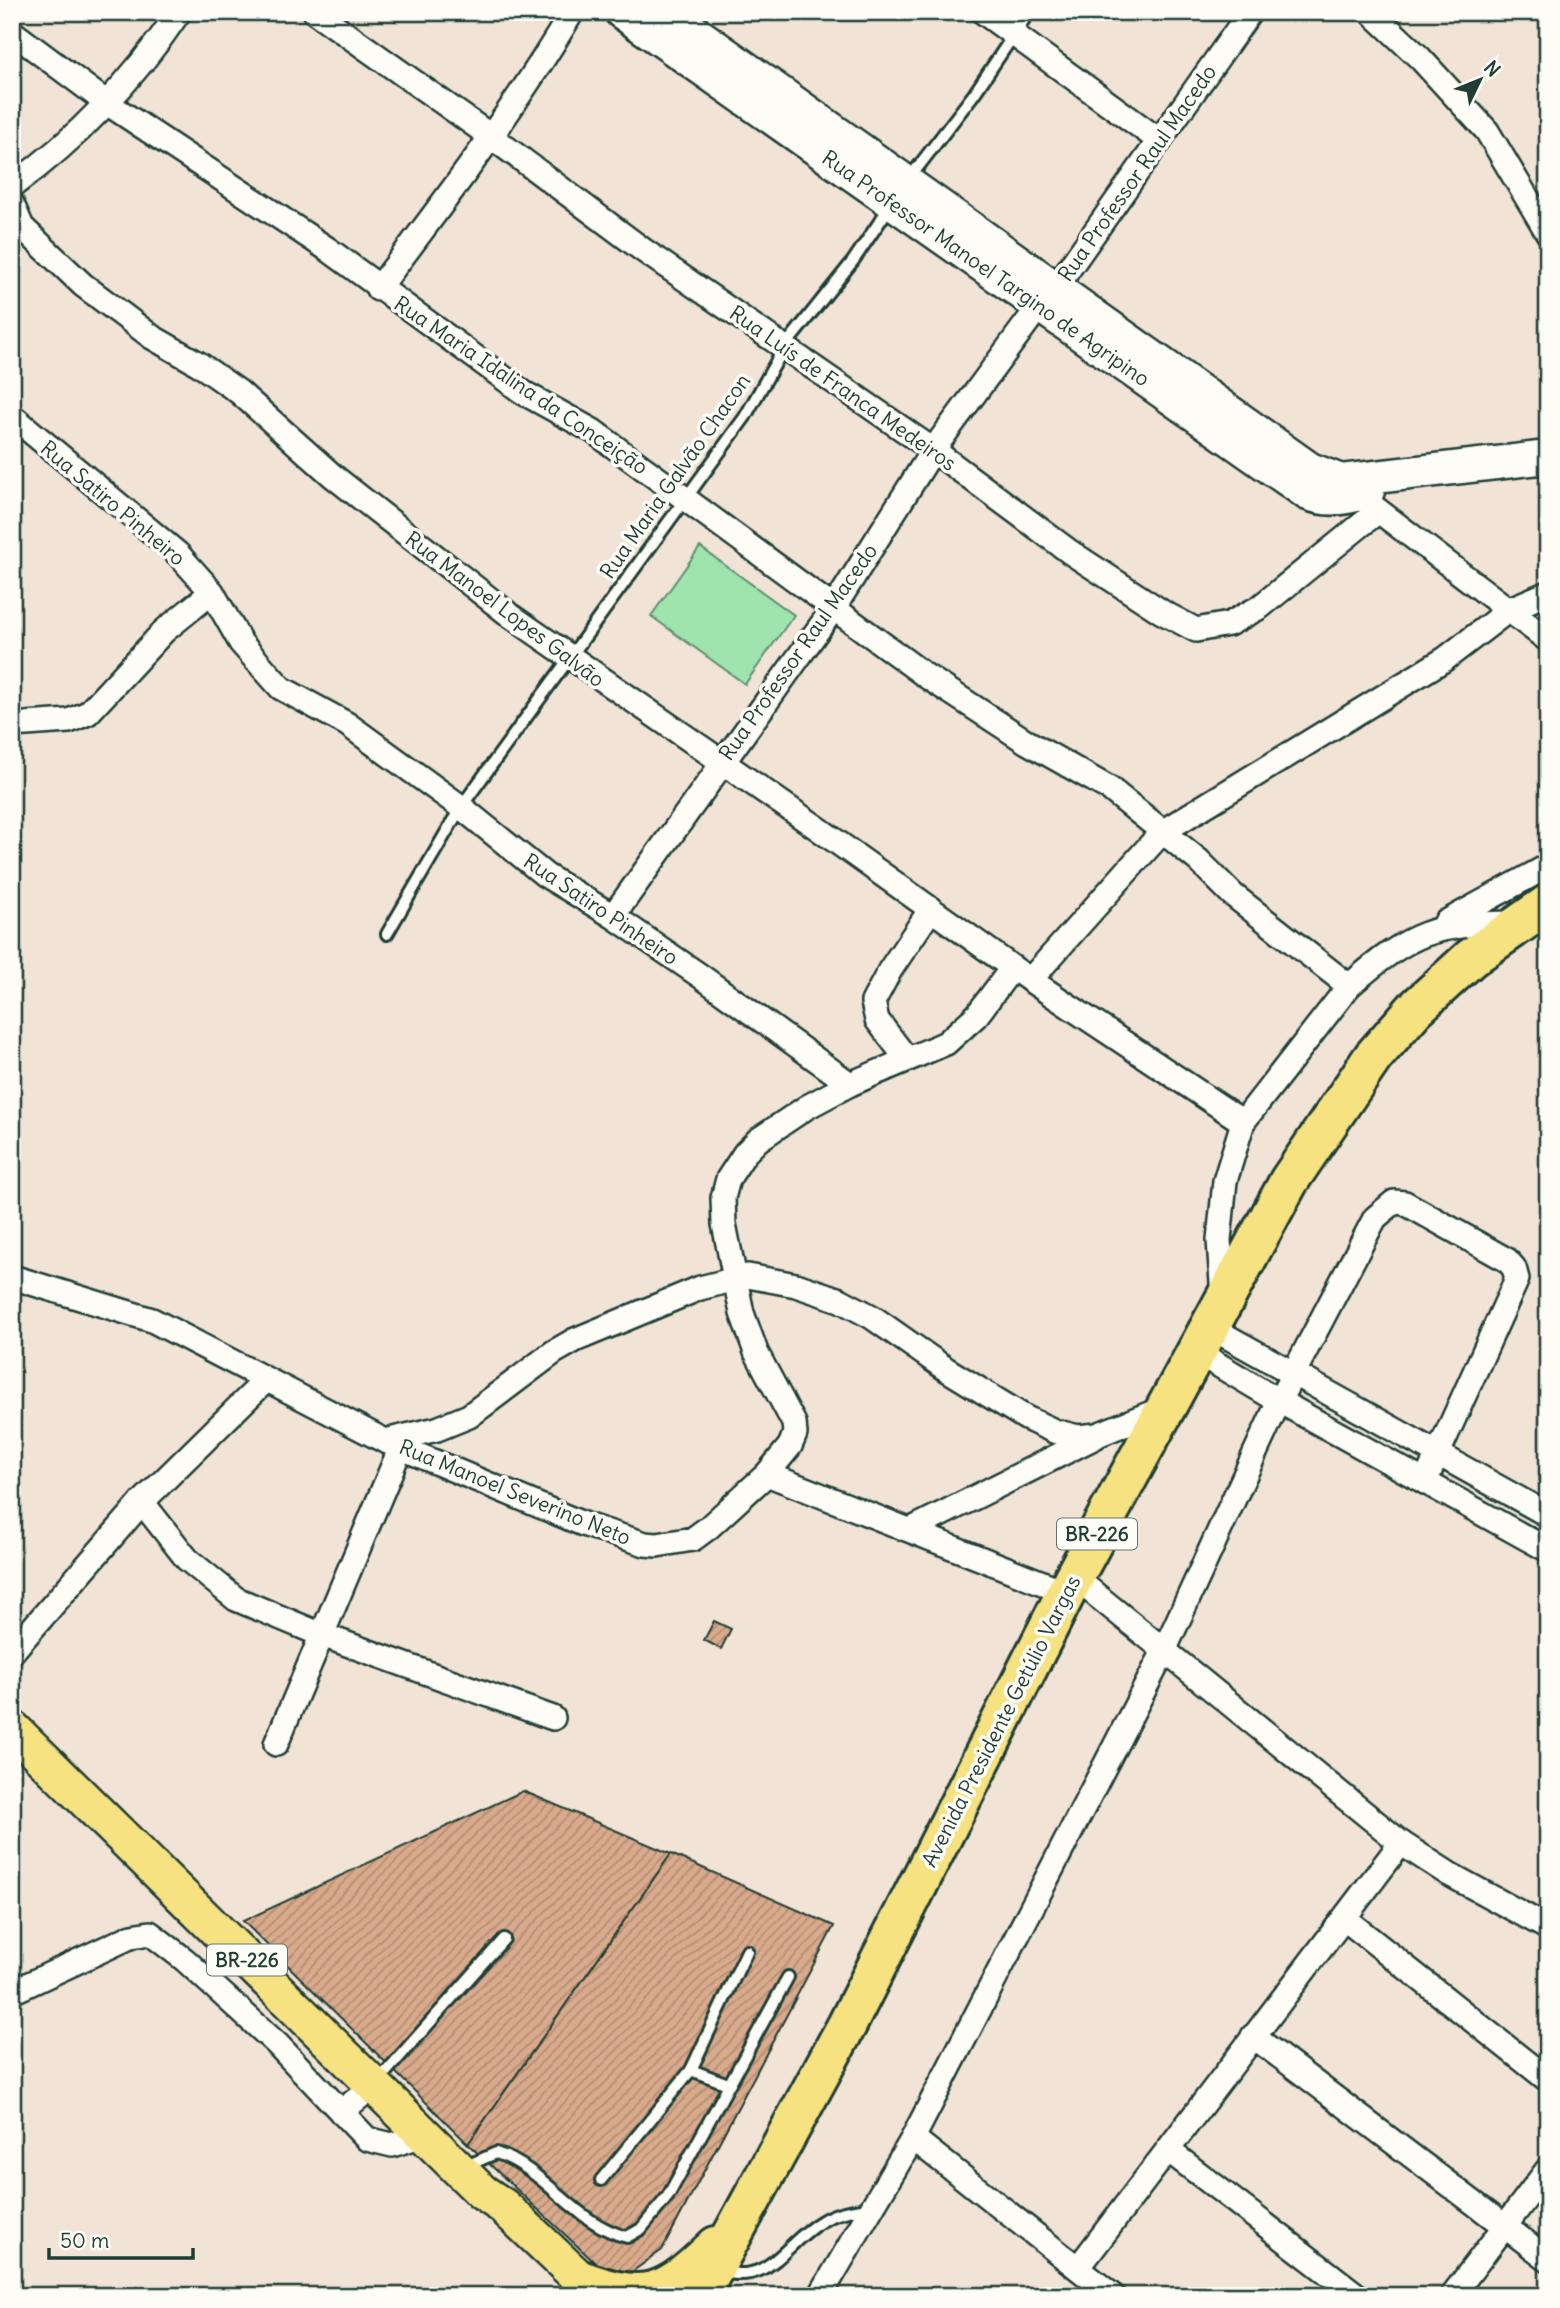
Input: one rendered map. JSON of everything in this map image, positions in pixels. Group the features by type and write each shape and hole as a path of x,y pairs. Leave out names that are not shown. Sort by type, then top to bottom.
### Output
{"highway":[{"name":"Avenida Presidente Getúlio Vargas","path":"733,2230 847,2025 1071,1585 1164,1408 1289,1181 1373,1057 1416,1009 1471,958 1533,913"},
{"name":"BR-226","path":"705,2283 733,2230"},
{"path":"584,2291 650,2293 690,2271 733,2230"}],"main road":[{"name":"BR-226","path":"12,1728 470,2181 503,2206 584,2291"}],"street":[{"path":"12,186 83,130 157,45 179,12"},
{"name":"Rua Luís de Franca Medeiros","path":"315,12 489,135 643,250 933,450 1070,552 1162,612 1196,630 1229,624 1260,607 1363,495"},
{"path":"378,289 547,54 572,12"},
{"name":"Rua Professor Manoel Targino de Agripino","path":"621,12 899,193 1048,296 1308,494 1322,500 1363,495 1408,474 1548,457"},
{"name":"Rua Professor Manoel Targino de Agripino","path":"667,12 899,193"},
{"path":"983,12 1160,141"},
{"name":"Rua Professor Raul Macedo","path":"613,916 834,609 933,450 1048,296 1250,12"},
{"path":"1371,12 1420,58 1487,131 1548,233"},
{"name":"Rua Maria Idalina da Conceição","path":"12,32 107,103 329,250 378,289 524,393 593,431 926,676 1027,742 1110,789 1198,860 1233,895 1349,986"},
{"name":"Rua Manoel Lopes Galvão","path":"12,204 22,227 83,285 152,337 199,364 239,392 382,516 569,658 722,761 1021,974 1243,1122"},
{"name":"Rua Satiro Pinheiro","path":"12,415 178,554 212,592 241,643 281,688 347,724 461,807 545,875 613,916 850,1084"},
{"path":"1363,495 1548,640"},
{"path":"12,725 68,721 88,713 164,631 212,592"},
{"name":"Rua Manoel Severino Neto","path":"12,1277 152,1320 265,1381 393,1444 583,1524 657,1545 693,1539 767,1474 790,1446 795,1434 794,1423 756,1352 733,1279 723,1198 733,1168 768,1133 850,1084 940,1046 961,1030 995,993 1021,974 1162,832 1445,659 1510,609 1548,593"},
{"path":"1548,866 1394,950 1349,986 1243,1122 1224,1193 1209,1326 1279,1401 1548,1550"},
{"path":"907,1059 877,1020 873,1002 931,909"},
{"path":"1432,930 1533,913"},
{"path":"820,2296 913,2138 1163,1653 1279,1401 1376,1218 1386,1206 1394,1202 1405,1203 1507,1260 1514,1268 1517,1279 1440,1455 1425,1482"},
{"path":"276,1744 322,1635 393,1444 469,1416 554,1352 575,1340 700,1288 748,1276 840,1300 872,1317 936,1362 1026,1418 1077,1437 1097,1435"},
{"path":"1209,1326 1293,1376 1548,1516"},
{"path":"12,1653 80,1570 142,1502 265,1381"},
{"path":"910,1530 1097,1435 1164,1408"},
{"path":"767,1474 910,1530 1071,1585 1163,1653 1401,1843 1448,1874 1548,1928"},
{"path":"142,1502 187,1559 217,1586 265,1613 552,1718"},
{"path":"1078,2268 1401,1843"},
{"path":"1345,1919 1548,2080"},
{"path":"12,1992 132,1936 150,1933 230,1999 375,2143 401,2144 423,2135"},
{"path":"1253,2036 1548,2259"},
{"path":"341,2112 373,2086"},
{"path":"913,2138 1113,2296"},
{"path":"1168,2150 1358,2296"},
{"path":"1452,2296 1548,2169"}],"lane":[{"name":"Rua Maria Galvão Chacon","path":"387,934 461,807 745,417 785,346 853,261 899,193 974,94 1029,12"},
{"path":"373,2086 504,1939"},
{"path":"601,2180 691,2070 747,1951"},
{"path":"470,2181 496,2153 513,2159 569,2206 606,2231 627,2236 641,2229 668,2196 788,1977"},
{"path":"691,2070 729,2084"},
{"path":"705,2283 731,2275 758,2273 820,2221 843,2212 872,2207"}],"green space":[{"path":"700,547 794,615 745,684 651,616"}],"building":[{"path":"714,1621 731,1629 721,1649 704,1640"},
{"path":"523,1791 671,1854 468,2144 243,1921"},
{"path":"671,1854 834,1926 662,2250 633,2271 605,2272 468,2144"}]}
